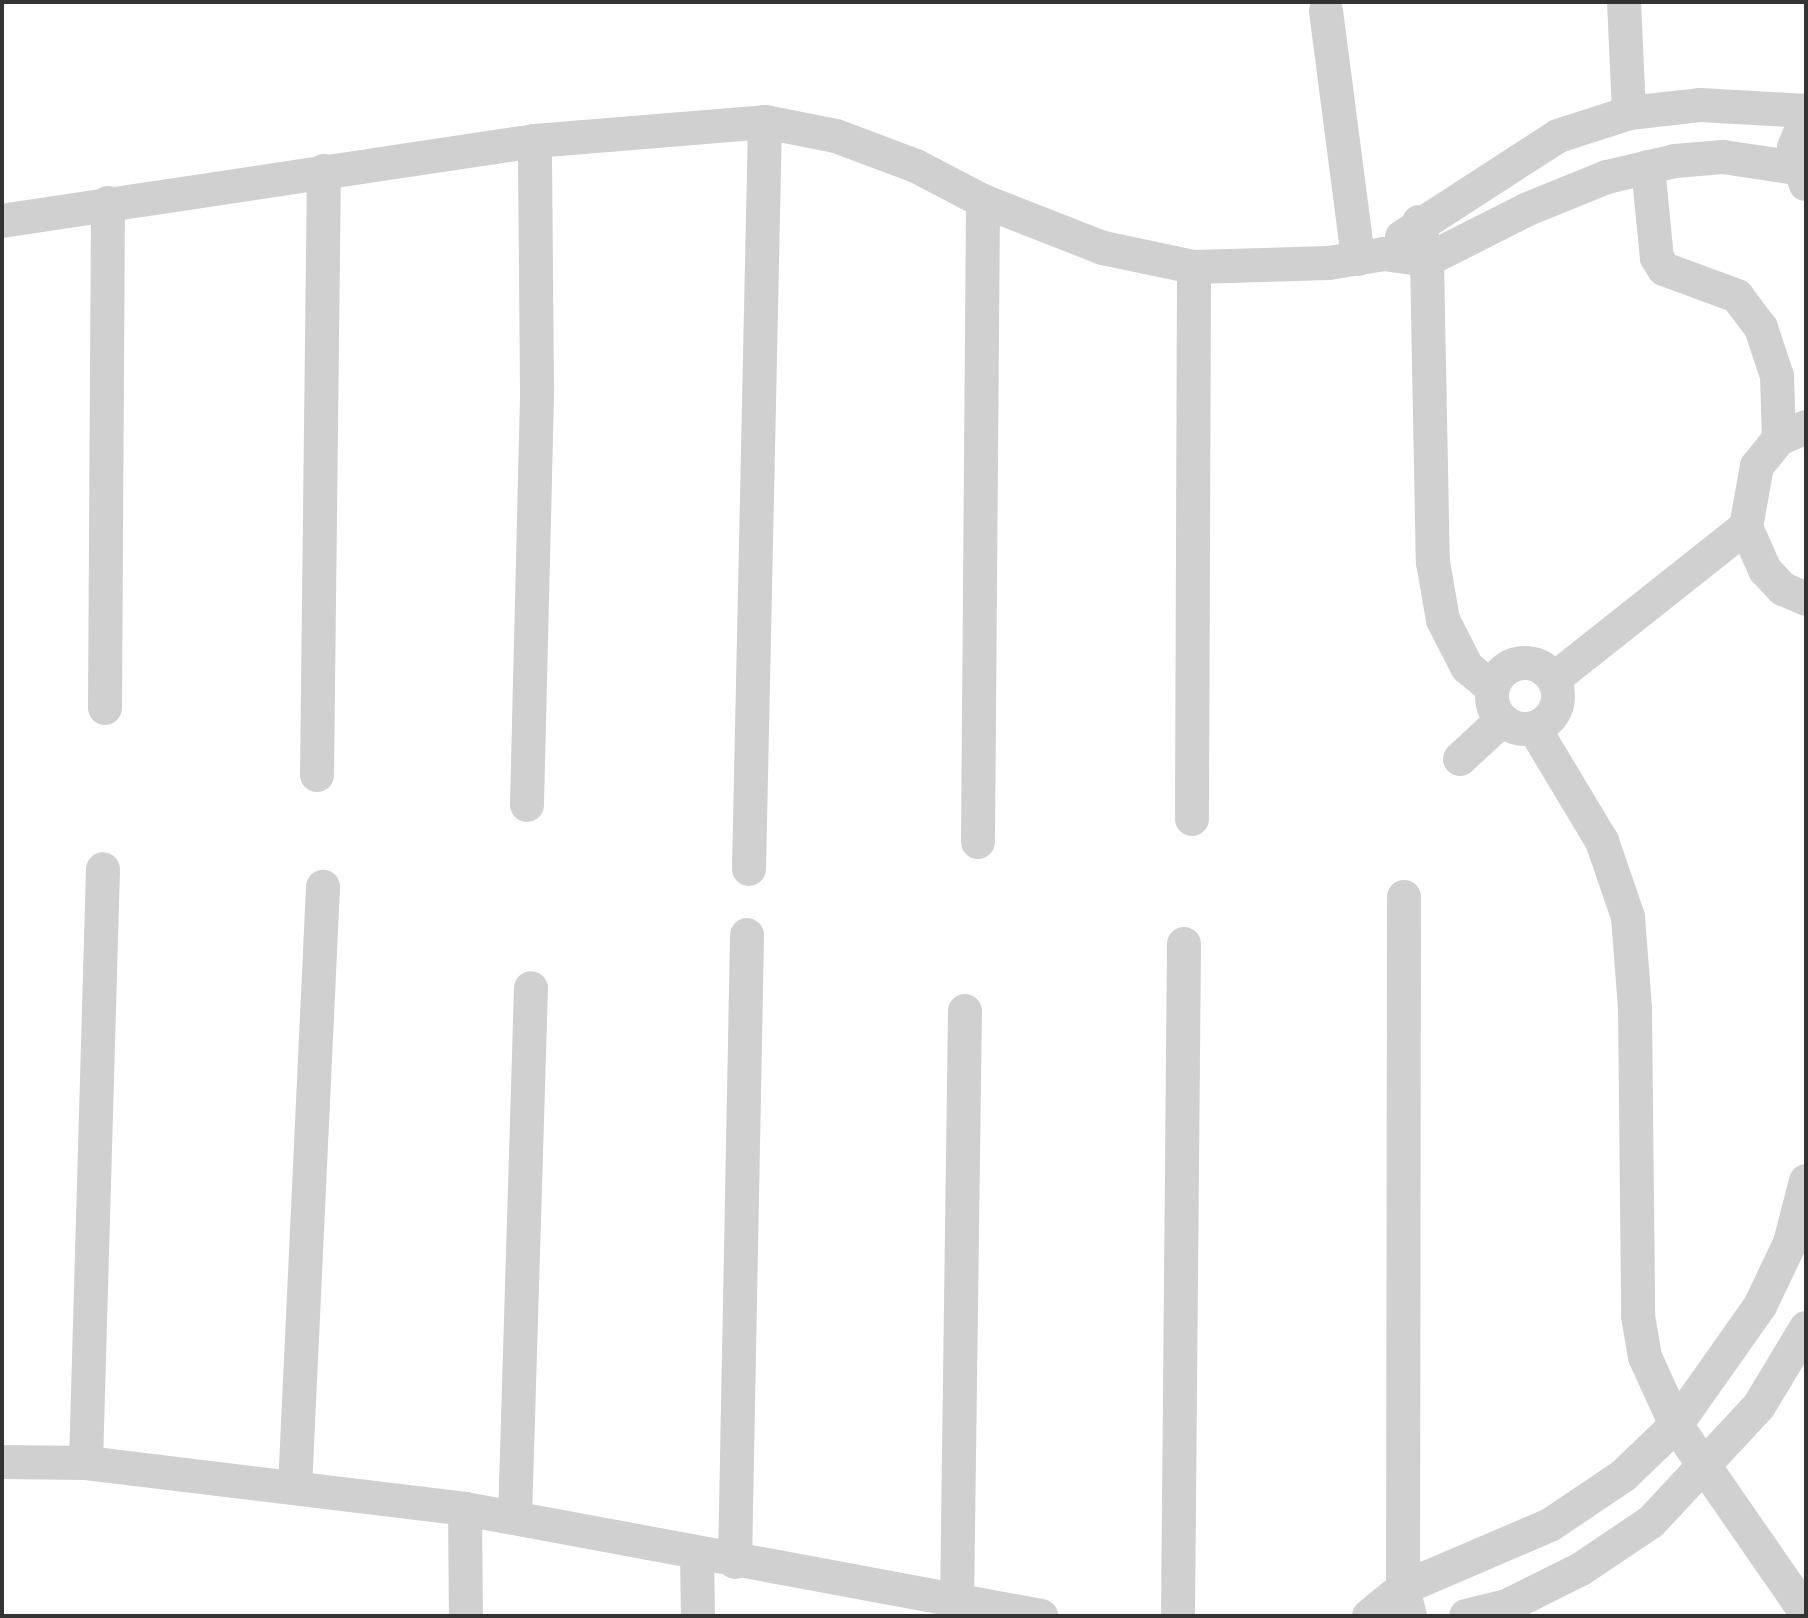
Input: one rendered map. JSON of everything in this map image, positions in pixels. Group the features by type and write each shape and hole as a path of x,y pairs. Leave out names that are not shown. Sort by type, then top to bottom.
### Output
{"street":[{"path":"1624,2 1629,113"},
{"path":"1326,11 1371,257"},
{"path":"1371,257 1419,222 1558,136 1629,113 1700,105 1806,111"},
{"path":"2,221 535,141 765,122 836,136 916,166 983,201 1103,248 1194,267 1371,257 1427,260 1528,209 1607,177 1648,167 1723,157 1802,176 1794,148 1806,118"},
{"path":"749,869 765,122"},
{"path":"527,805 537,388 535,141"},
{"path":"1648,167 1657,258 1664,269 1737,296 1761,328 1792,433 1757,466 1746,527 1765,570 1783,589 1806,599"},
{"path":"317,775 324,171"},
{"path":"978,842 983,201"},
{"path":"105,708 108,203"},
{"path":"1419,222 1427,260 1433,562 1443,620 1467,667 1492,688 1501,721 1516,729 1534,728 1551,717 1557,705 1554,679 1533,664 1520,663 1498,676 1492,688"},
{"path":"1192,819 1194,267"},
{"path":"1554,679 1746,527"},
{"path":"1460,759 1501,721"},
{"path":"1534,728 1602,841 1628,917 1638,1120 1638,1316 1645,1357 1676,1425 1806,1613"},
{"path":"86,1463 103,869"},
{"path":"295,1488 323,887"},
{"path":"1404,897 1406,1602"},
{"path":"735,1562 747,935"},
{"path":"1178,1616 1184,944"},
{"path":"515,1518 531,988"},
{"path":"957,1604 965,1011"},
{"path":"1369,1616 1406,1602 1550,1525 1623,1476 1676,1425 1760,1306 1790,1243 1806,1181"},
{"path":"1466,1616 1507,1606 1581,1569 1651,1522 1706,1467 1759,1406 1806,1328"},
{"path":"2,1462 86,1463 465,1509 735,1562 913,1606 957,1604 1041,1616"},
{"path":"465,1509 466,1616"},
{"path":"697,1555 698,1616"}]}
